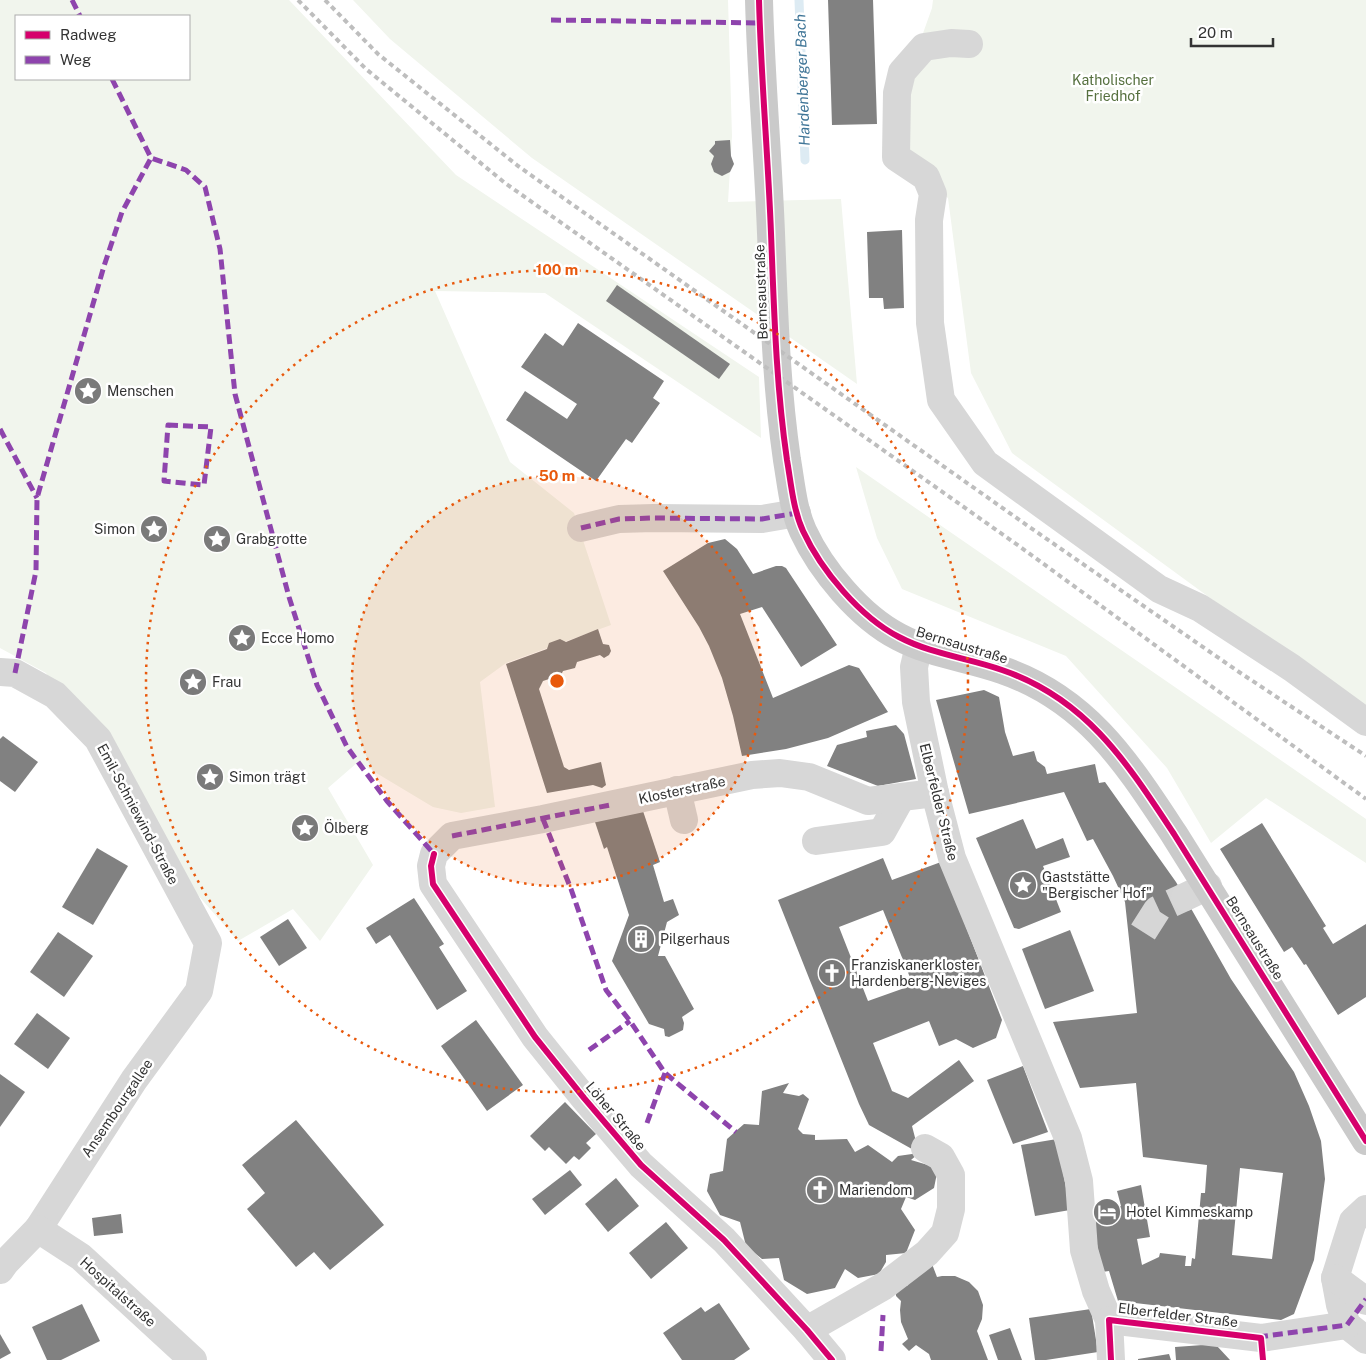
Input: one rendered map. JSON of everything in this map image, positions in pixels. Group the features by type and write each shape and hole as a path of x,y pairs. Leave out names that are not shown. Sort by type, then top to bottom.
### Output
{"main road":[{"name":"Bernsaustraße","path":"759,0 779,395 784,439 797,513 803,532 830,576 853,601 898,637 919,646 1000,668 1024,678 1045,689 1078,711 1094,726 1142,786 1196,892 1366,1141"}],"street":[{"path":"969,44 951,43 924,47 902,72 897,93 896,157 926,176 933,194 929,220 930,323 941,400 985,463 1050,512 1159,589 1208,614 1292,668 1366,722"},
{"path":"581,528 619,519 762,519 797,513"},
{"name":"Elberfelder Straße","path":"919,646 914,667 916,702 935,793 952,858 1068,1138 1079,1181 1084,1250 1096,1291 1109,1320 1111,1360"},
{"name":"Emil-Schniewind-Straße","path":"0,672 15,673 55,695 98,739 208,943"},
{"name":"Klosterstraße","path":"434,854 452,836 752,775 780,773 809,777 868,800 935,793"},
{"path":"676,790 684,820"},
{"path":"816,841 882,832 901,798"},
{"name":"Löher Straße","path":"434,854 431,866 433,884 535,1037 641,1165 724,1240 832,1360"},
{"name":"Ansembourgallee","path":"2,1266 38,1229 134,1080 199,991 208,943"},
{"path":"807,1330 884,1286 927,1253 945,1233 951,1208 951,1175 941,1157 925,1148"},
{"path":"1357,1333 1340,1305 1335,1278 1353,1221 1366,1209"},
{"name":"Hospitalstraße","path":"38,1229 81,1257 193,1360"},
{"path":"1335,1278 1366,1301"},
{"name":"Elberfelder Straße","path":"1109,1320 1262,1349 1357,1333"}],"green space":[{"path":"0,0 289,0 456,175 759,377 761,438 545,293 435,291 510,462 574,513 611,625 506,663 480,682 495,807 461,813 433,807 358,762 328,788 373,865 320,941 293,909 238,941 149,839 46,673 0,648"},
{"path":"353,0 728,0 732,136 728,202 841,199 857,384 532,158 390,39"},
{"name":"Katholischer Friedhof","path":"933,0 1366,0 1366,712 1012,453 971,373 948,198 882,148 932,8"},
{"path":"856,467 1366,819 1366,863 1266,798 1211,843 1167,768 1066,656 902,589 877,538"}],"building":[{"path":"828,0 873,0 877,124 832,125"},
{"path":"730,140 731,156 734,164 730,172 722,176 714,172 711,164 714,156 709,151 715,144 715,141"},
{"path":"902,230 904,308 884,309 883,298 869,298 867,232"},
{"path":"617,285 730,364 719,379 606,301"},
{"path":"578,323 664,381 653,398 660,403 632,443 626,439 596,481 506,420 525,391 567,419 577,404 521,367 545,333 563,346"},
{"path":"725,539 737,549 753,574 776,566 786,568 837,645 801,667 762,607 740,614 773,698 849,665 859,668 888,712 828,738 786,749 742,756 722,678 709,646 663,571 708,543"},
{"path":"598,629 603,644 609,645 611,651 609,655 604,658 600,655 577,662 575,668 563,671 561,675 543,681 539,689 564,767 569,770 601,762 606,785 602,788 593,785 547,793 506,664 547,649 549,643 560,639 566,642"},
{"path":"984,690 999,697 1005,732 1013,756 1034,751 1037,761 1045,767 1047,774 1095,764 1099,783 1105,782 1176,882 1231,979 1294,1072 1309,1106 1321,1141 1325,1179 1314,1260 1294,1314 1281,1320 1118,1301 1109,1271 1102,1272 1091,1211 1121,1206 1117,1191 1141,1185 1150,1237 1137,1239 1142,1265 1159,1257 1160,1253 1186,1256 1185,1266 1191,1266 1192,1258 1195,1259 1201,1193 1205,1193 1207,1165 1143,1157 1136,1083 1080,1088 1053,1022 1137,1013 1125,902 1093,839 1087,841 1064,792 969,814 936,700","holes":["1240,1168 1283,1173 1272,1259 1232,1255"]},
{"path":"896,725 904,734 916,779 878,786 827,766 837,745 867,737 866,731"},
{"path":"3,736 38,762 15,792 0,781 0,739"},
{"name":"Pilgerhaus","path":"642,808 660,862 653,865 664,902 673,899 679,915 667,922 658,956 665,956 694,1009 682,1017 684,1023 683,1030 669,1037 665,1036 664,1029 649,1024 612,961 629,915 607,847 604,849 595,822 610,816 614,818"},
{"path":"1023,819 1036,849 1063,838 1070,857 1043,866 1061,912 1019,929 1014,928 976,838"},
{"path":"1262,823 1326,926 1323,928 1333,944 1366,924 1366,997 1338,1015 1306,964 1304,965 1292,947 1284,952 1220,849"},
{"path":"97,848 128,866 93,925 62,907"},
{"path":"883,858 892,880 941,862 1002,1020 996,1038 973,1048 956,1039 939,1046 929,1021 873,1043 892,1091 908,1098 959,1060 974,1081 912,1126 919,1153 869,1125 778,900","holes":["883,910 913,985 868,1001 839,927"]},
{"path":"414,898 444,944 439,947 467,991 437,1010 390,935 376,944 366,928"},
{"path":"288,919 307,948 279,966 260,937"},
{"path":"1070,930 1094,991 1045,1009 1022,949"},
{"path":"58,932 93,956 64,997 30,972"},
{"path":"37,1013 70,1038 48,1069 14,1044"},
{"path":"476,1020 523,1085 487,1111 441,1046"},
{"path":"1023,1066 1048,1132 1013,1144 987,1080"},
{"path":"0,1074 25,1092 0,1127"},
{"name":"Mariendom","path":"789,1083 783,1093 799,1096 803,1094 809,1099 798,1129 803,1134 815,1135 815,1140 847,1139 855,1152 868,1145 892,1162 898,1156 919,1153 911,1160 938,1168 934,1188 915,1200 906,1197 901,1209 915,1230 906,1253 886,1255 886,1262 879,1274 858,1278 845,1269 835,1288 807,1294 784,1280 779,1258 762,1259 746,1246 740,1222 720,1215 707,1191 710,1174 723,1171 727,1139 744,1124 759,1125 762,1091"},
{"path":"565,1102 596,1134 586,1143 591,1148 579,1160 574,1156 566,1164 549,1147 545,1151 530,1136"},
{"path":"296,1120 384,1225 330,1270 314,1252 296,1267 247,1209 265,1193 242,1165"},
{"path":"1057,1139 1070,1210 1035,1216 1021,1145"},
{"path":"570,1170 582,1185 545,1215 532,1199"},
{"path":"616,1178 639,1206 608,1232 585,1204"},
{"path":"121,1214 123,1233 94,1236 92,1218"},
{"path":"666,1222 688,1248 651,1279 629,1253"},
{"path":"932,1264 937,1277 955,1276 969,1282 978,1291 983,1305 982,1319 977,1331 988,1360 931,1360 929,1354 916,1345 909,1351 902,1344 908,1339 901,1322 901,1301 896,1296 896,1290 903,1284 907,1286 913,1277"},
{"path":"719,1303 750,1349 734,1360 682,1360 663,1333 701,1307 705,1312"},
{"path":"82,1304 100,1341 61,1360 47,1360 32,1327"},
{"path":"1091,1309 1098,1352 1035,1360 1029,1318"},
{"path":"1010,1328 1022,1360 998,1360 989,1335"},
{"path":"0,1334 11,1353 0,1359"},
{"path":"1217,1344 1230,1360 1176,1360 1175,1347"},
{"path":"1169,1354 1171,1360 1138,1360 1138,1359"}],"waterway":[{"name":"Hardenberger Bach","path":"799,0 805,160"}],"tunnel":[{"path":"1143,932 1157,910 1185,897"}],"railway":[{"path":"298,0 366,69 505,183 1019,546 1366,799"},
{"path":"325,0 378,54 518,166 1028,526 1239,672 1366,756"}],"marked path":[{"path":"72,0 80,15"},
{"path":"551,20 760,23"},
{"path":"112,80 151,158 186,170 205,187 220,249 235,394 289,597 317,685 347,747 387,801 434,854"},
{"path":"15,673 36,571 37,498 104,266 122,212 151,158"},
{"path":"168,425 211,427 204,485 164,481 168,425"},
{"path":"0,429 37,498"},
{"path":"581,528 619,519 762,519 797,513"},
{"path":"452,836 610,805"},
{"path":"543,819 571,889 606,990 630,1021 665,1073 736,1132"},
{"path":"589,1050 630,1021"},
{"path":"647,1123 665,1073"},
{"path":"1258,1337 1347,1325 1366,1299"},
{"path":"881,1351 883,1315"}],"cycle path":[{"path":"759,0 774,318 780,404 795,505 803,531 820,561 843,591 856,605 884,628 924,648 1002,670 1032,682 1058,698 1102,736 1139,782 1174,834 1366,1141"},
{"path":"434,854 431,866 433,884 535,1037 641,1165 724,1240 832,1360"},
{"path":"1111,1360 1109,1320 1261,1338 1263,1360"}],"place":[{"name":"Menschen","path":"88,391"},
{"name":"Simon","path":"154,529"},
{"name":"Grabgrotte","path":"217,539"},
{"name":"Ecce Homo","path":"242,638"},
{"name":"Frau","path":"193,682"},
{"name":"Simon trägt","path":"210,777"},
{"name":"Ölberg","path":"305,828"},
{"name":"Gaststätte \"Bergischer Hof\"","path":"1023,885"},
{"name":"Pilgerhaus","path":"641,939"},
{"name":"Franziskanerkloster Hardenberg-Neviges","path":"832,973"},
{"name":"Mariendom","path":"820,1190"},
{"name":"Hotel Kimmeskamp","path":"1107,1212"}]}
